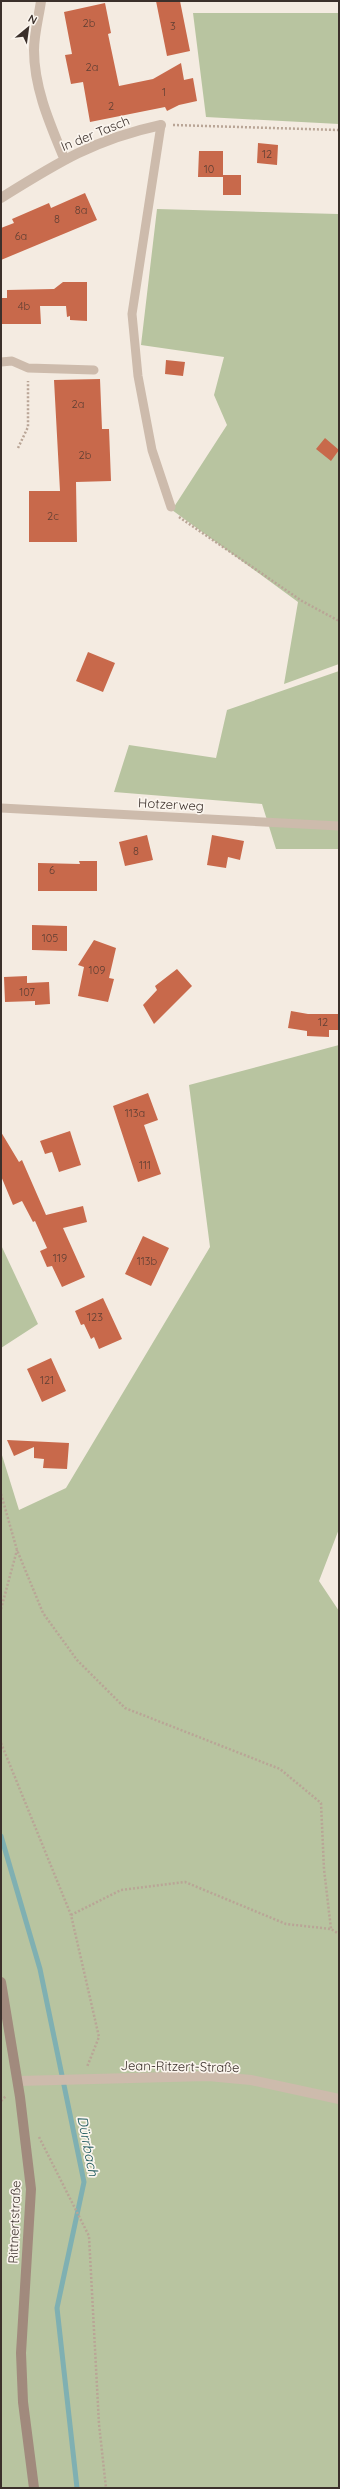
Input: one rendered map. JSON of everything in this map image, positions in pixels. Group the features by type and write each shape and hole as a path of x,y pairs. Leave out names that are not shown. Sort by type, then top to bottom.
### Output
{"street":[{"path":"41,1 34,49 38,81 44,108 64,158"},
{"name":"In der Tasch","path":"1,198 64,158 97,143 161,125"},
{"name":"Rittnertstraße","path":"1,1982 18,2081 31,2189 21,2353 23,2402 34,2488"},
{"name":"Jean-Ritzert-Straße","path":"18,2081 82,2078 208,2076 251,2080 339,2099"}],"lane":[{"path":"161,125 132,314 138,376 152,450 171,507"},
{"path":"1,362 12,361 28,368 94,370"},
{"name":"Hotzerweg","path":"1,808 339,826"}],"path":[{"path":"161,125 339,130"},
{"path":"18,448 28,427 28,368"},
{"path":"171,507 189,525 302,601 339,622"},
{"path":"1,1494 17,1550 43,1613 77,1660 125,1708 280,1769 321,1803 324,1869 331,1929"},
{"path":"1,1609 17,1550"},
{"path":"1,1742 71,1915 99,2037 82,2078"},
{"path":"71,1915 121,1890 185,1882 286,1924 331,1929 339,1934"},
{"path":"36,2131 89,2236 100,2424 106,2488"}],"green space":[{"path":"193,13 339,13 339,124 206,117"},
{"path":"339,136 339,664 284,684 298,602 172,510 227,425 214,395 224,357 141,345 157,209 338,214"},
{"path":"339,671 339,849 276,849 262,804 114,792 129,745 216,758 227,710"},
{"path":"339,1045 339,1529 319,1581 339,1611 339,2488 1,2488 1,1452 19,1510 66,1488 210,1247 189,1085"},
{"path":"1,1245 38,1324 1,1348"}],"building":[{"path":"156,1 180,1 190,51 167,56"},
{"path":"105,3 111,33 108,34 119,86 153,79 181,63 184,80 193,78 197,101 179,105 167,111 165,107 90,122 83,82 71,84 65,55 72,54 64,12"},
{"path":"258,143 278,145 277,165 257,163"},
{"path":"199,151 223,151 223,177 198,177"},
{"path":"223,175 241,175 241,195 223,195"},
{"path":"85,193 97,220 1,260 1,228 14,223 12,219 49,203 51,208"},
{"path":"63,282 87,282 87,321 70,320 70,316 67,317 66,306 40,306 41,324 1,324 1,298 7,298 7,290 54,289"},
{"path":"166,360 185,362 183,376 165,374"},
{"path":"100,379 102,429 109,429 111,481 76,482 77,542 29,542 29,491 60,491 54,380"},
{"path":"325,438 339,450 331,461 316,449"},
{"path":"88,652 115,663 103,692 76,681"},
{"path":"147,835 153,860 125,866 119,842"},
{"path":"212,835 244,841 240,860 228,857 226,868 207,865"},
{"path":"79,861 97,861 97,891 38,891 38,863 80,864"},
{"path":"32,925 67,926 67,951 32,950"},
{"path":"94,940 116,948 109,978 114,979 108,1002 78,996 84,967 78,965"},
{"path":"177,969 192,986 154,1024 143,1005 157,990 155,986"},
{"path":"27,976 27,983 49,982 50,1004 35,1005 35,1001 5,1002 4,977"},
{"path":"291,1011 308,1014 339,1014 339,1030 329,1030 329,1037 307,1036 307,1031 288,1028"},
{"path":"148,1093 158,1120 144,1125 161,1174 138,1182 113,1106"},
{"path":"70,1131 81,1165 59,1172 52,1152 45,1154 40,1141"},
{"path":"1,1132 19,1162 22,1160 46,1215 83,1206 87,1222 63,1228 85,1277 62,1287 52,1266 47,1267 40,1251 47,1248 35,1221 33,1222 22,1201 13,1205 1,1176"},
{"path":"143,1236 169,1248 151,1286 125,1274"},
{"path":"103,1298 122,1339 99,1349 94,1337 91,1339 84,1324 81,1325 75,1311"},
{"path":"51,1358 66,1391 42,1402 27,1369"},
{"path":"7,1440 69,1443 67,1469 43,1468 44,1459 34,1458 34,1447 14,1456"}],"waterway":[{"name":"Dürrbach","path":"1,1836 40,1969 84,2182 57,2308 77,2488"}]}
